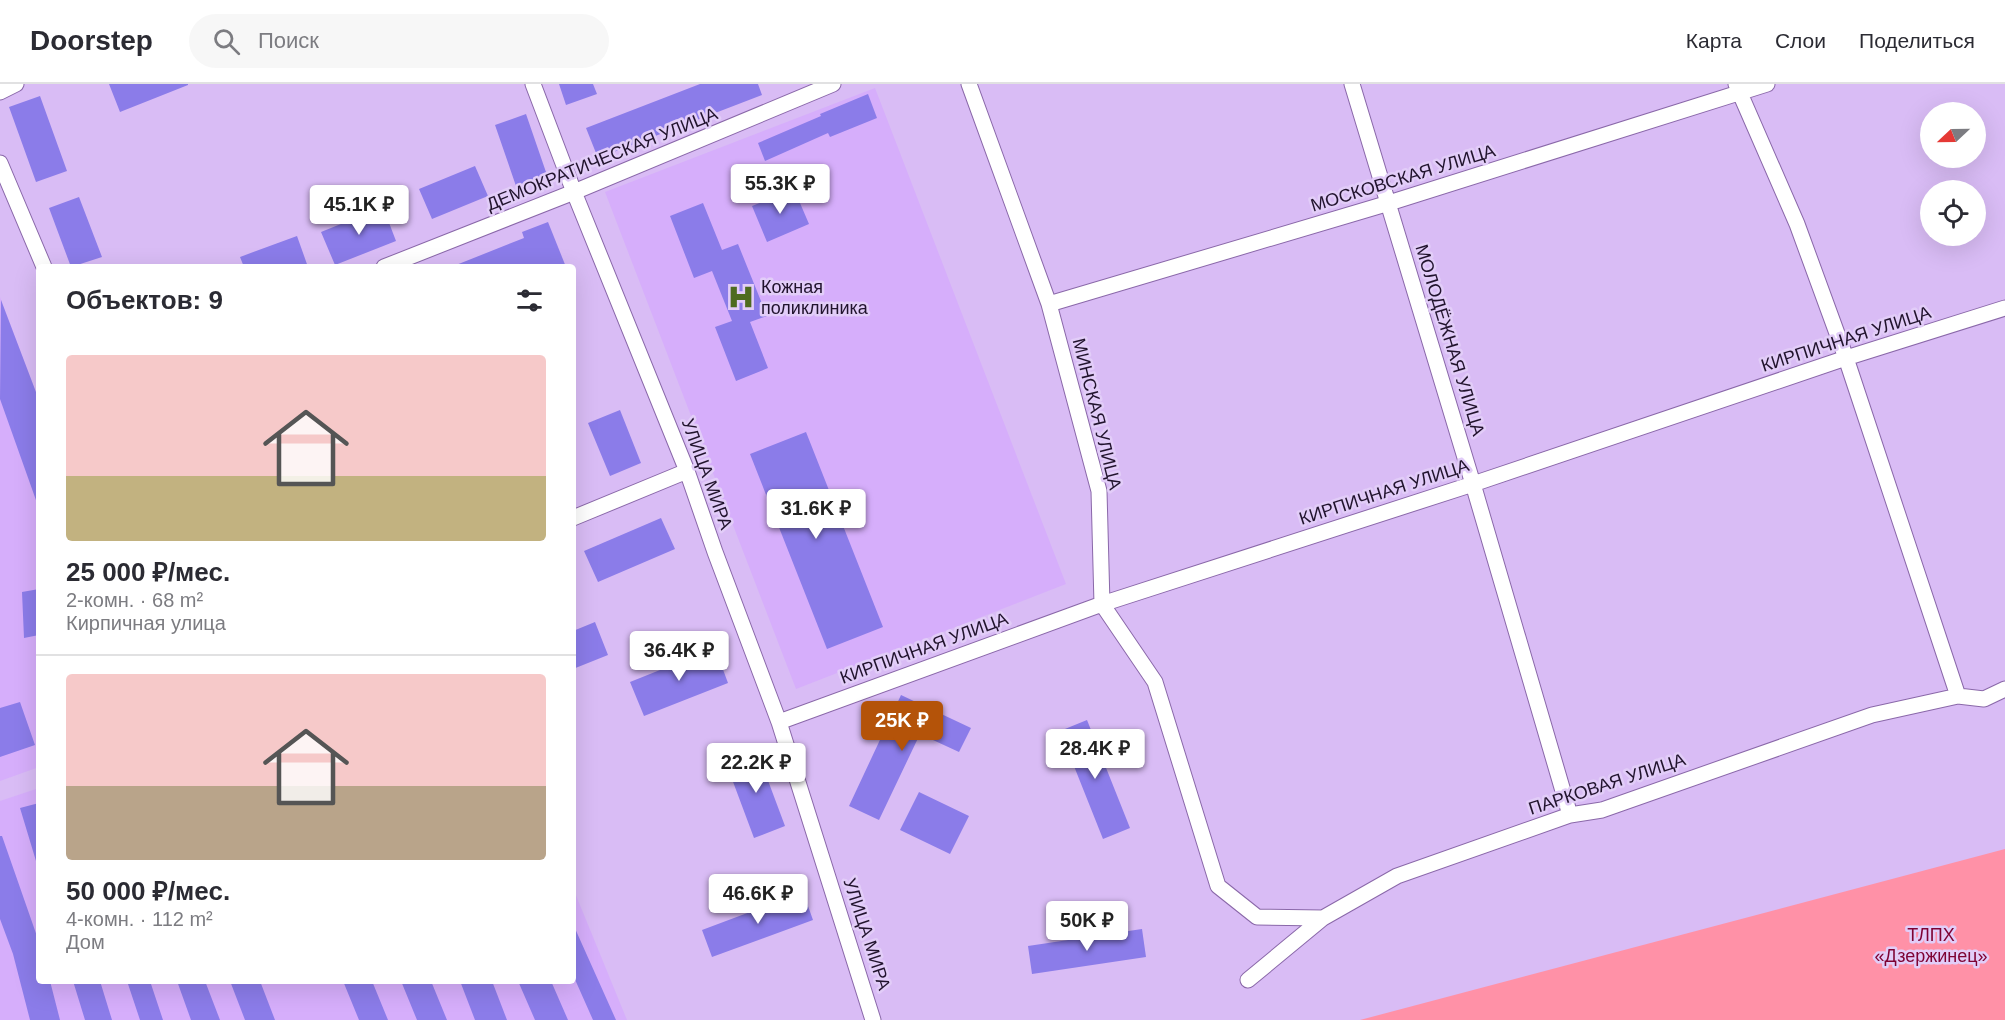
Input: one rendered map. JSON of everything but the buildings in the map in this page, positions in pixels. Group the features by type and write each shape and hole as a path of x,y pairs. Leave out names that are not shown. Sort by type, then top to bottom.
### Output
{"street":[{"path":"0,92 16,84"},
{"name":"УЛИЦА МИРА","path":"533,84 574,192 687,471 779,722 873,1020"},
{"name":"ДЕМОКРАТИЧЕСКАЯ УЛИЦА","path":"392,264 574,192 833,84"},
{"name":"МИНСКАЯ УЛИЦА","path":"969,84 1049,304 1099,491 1102,604"},
{"name":"МОЛОДЁЖНАЯ УЛИЦА","path":"1352,84 1570,815"},
{"name":"МОСКОВСКАЯ УЛИЦА","path":"1049,304 1389,203 1737,88 1767,84"},
{"path":"1737,88 1797,224 1845,358 1958,696"},
{"path":"0,163 43,264"},
{"name":"КИРПИЧНАЯ УЛИЦА","path":"779,722 1102,604 1473,484 1845,358 2005,308"},
{"path":"576,517 687,471"},
{"path":"1102,604 1155,682 1218,886 1257,917 1323,918"},
{"name":"ПАРКОВАЯ УЛИЦА","path":"1248,980 1323,918 1397,876 1570,815 1602,810 1872,715 1958,696 1984,699 2005,689"}],"shaded area":[{"path":"875,88 1066,584 796,689 605,192"},
{"path":"0,297 36,392 36,768 0,781"},
{"path":"36,789 36,984 576,984 576,895 627,1020 0,1020 0,801"}],"green space":[{"name":"ТЛПХ «Дзержинец»","path":"2005,849 2005,1020 1360,1020"}],"place":[{"name":"Кожная поликлиника","path":"741,297"}]}
